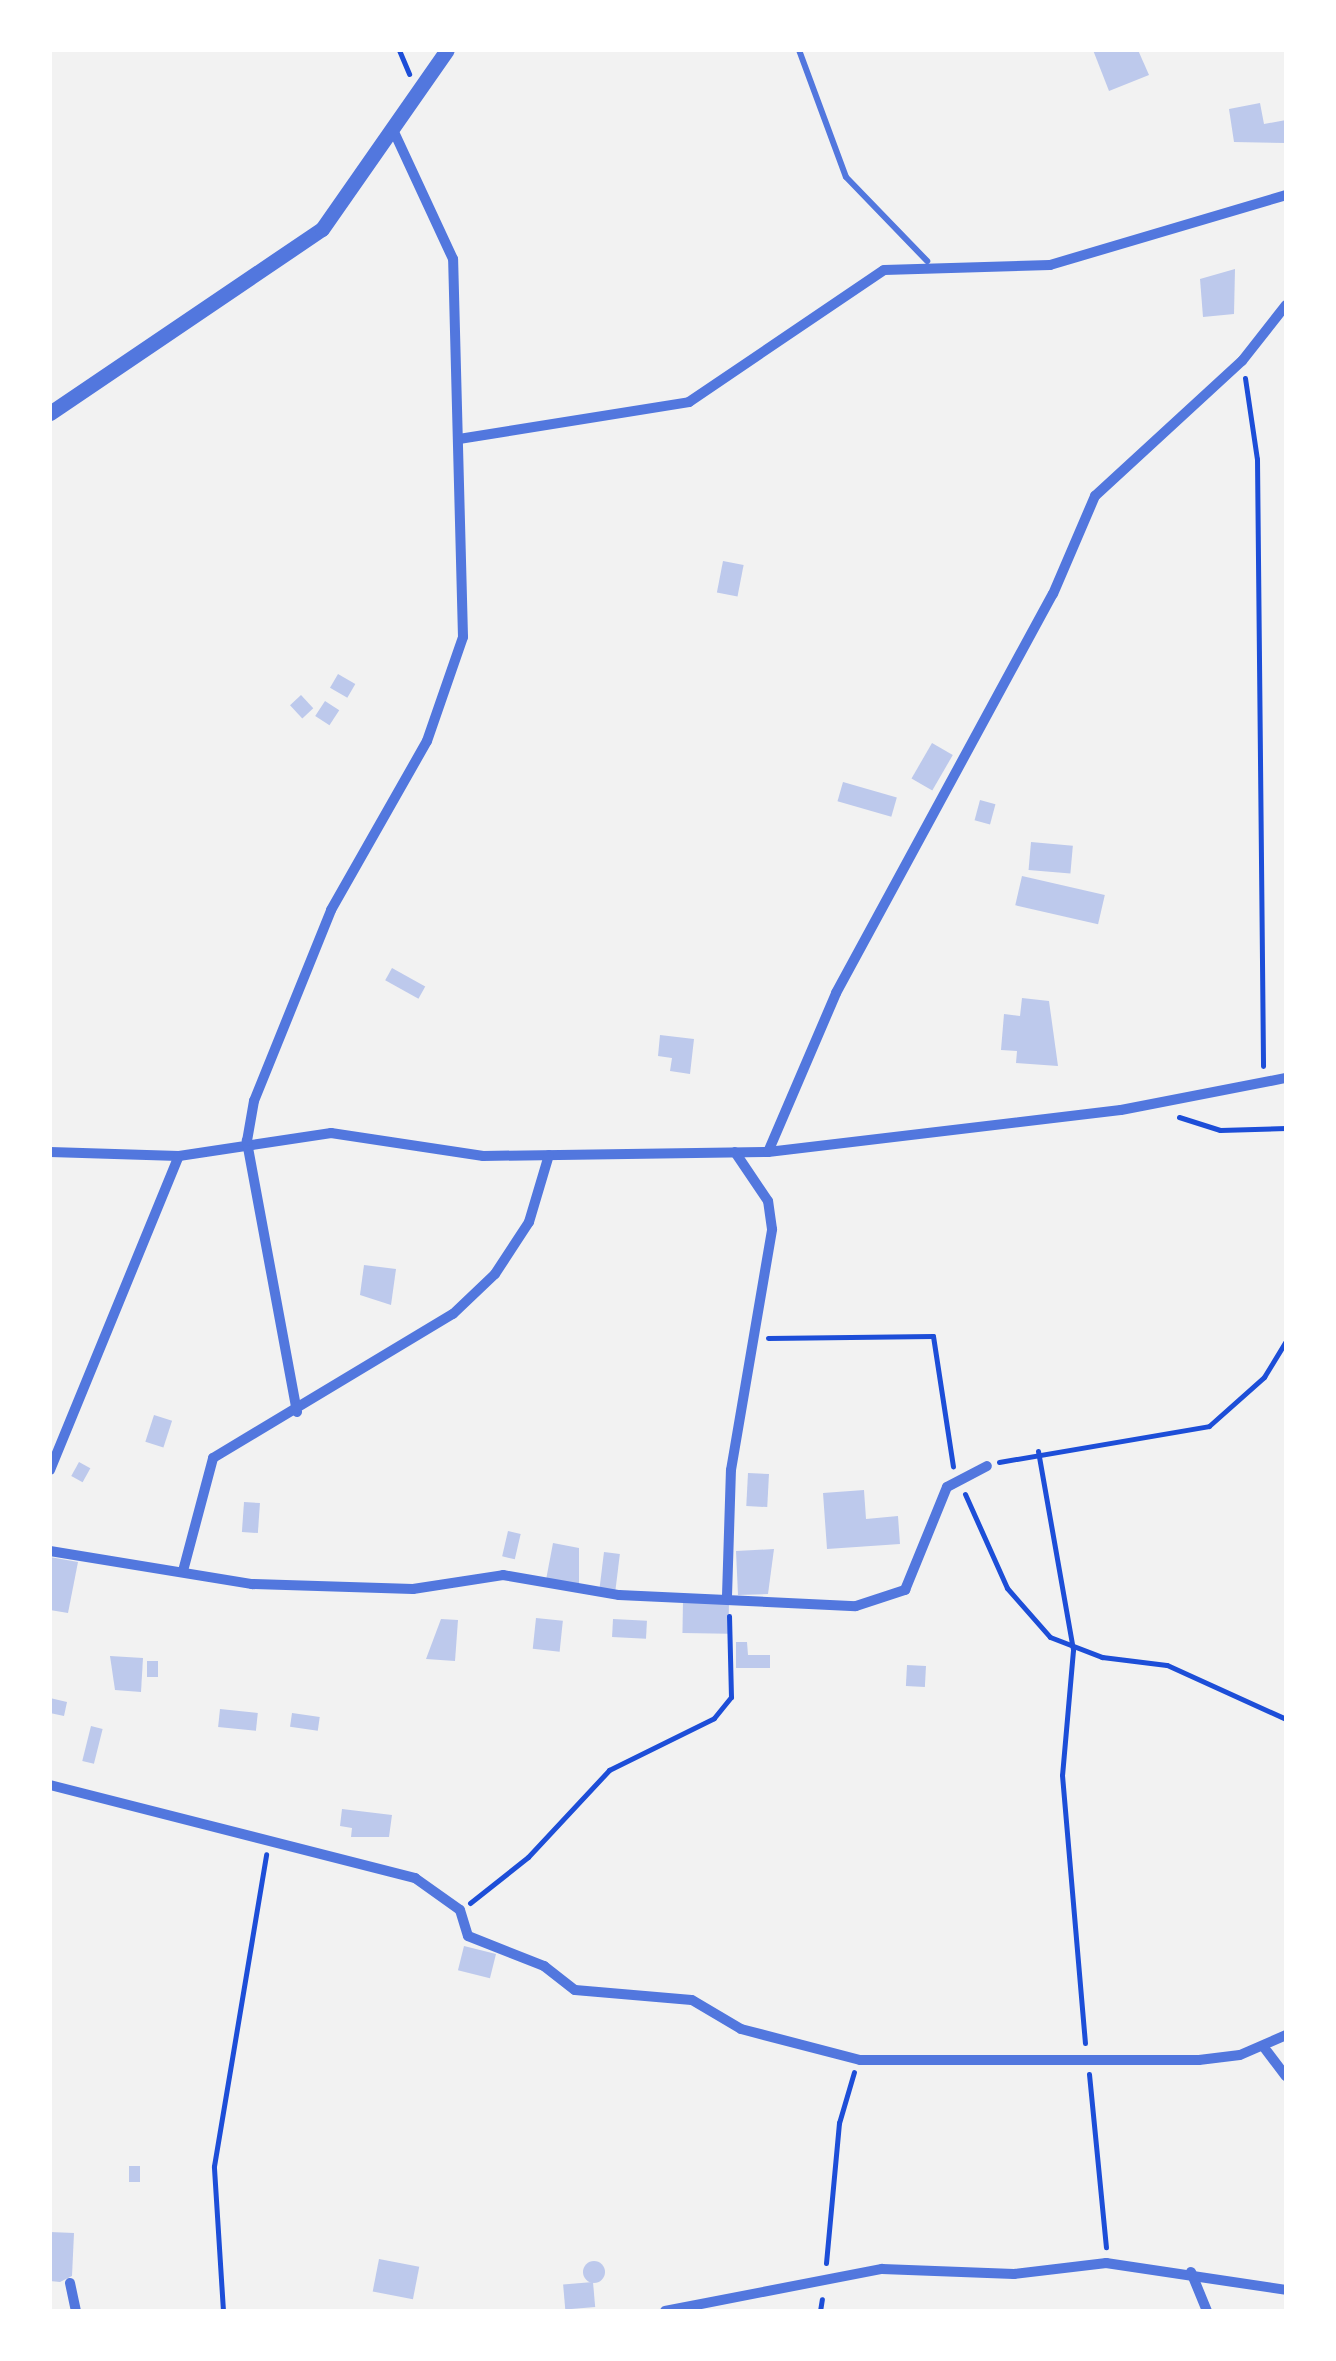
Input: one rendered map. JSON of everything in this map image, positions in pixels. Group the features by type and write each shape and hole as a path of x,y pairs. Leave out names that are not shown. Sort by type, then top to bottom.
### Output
{"street":[{"path":"50,413 322,229 394,132 447,50"},
{"path":"296,1412 248,1141 262,1070 310,956 452,678 463,637 453,505 459,439 453,259 394,132"},
{"path":"459,439 689,402 866,280 927,262 1050,265 1286,195"},
{"path":"768,1152 836,993 1053,594 1096,496 1242,362 1286,305"},
{"path":"50,1152 179,1156 248,1141 331,1133 431,1151 549,1155 768,1152 1286,1078"},
{"path":"727,1596 731,1470 759,1338 768,1201 735,1152"},
{"path":"183,1571 213,1458 296,1412 452,1314 496,1274 530,1222 549,1155"},
{"path":"50,1470 179,1156"},
{"path":"50,1551 252,1584 413,1588 504,1575 618,1595 727,1596 856,1606 896,1595 921,1566 955,1478 986,1466"},
{"path":"50,1785 268,1846 415,1878 460,1910 468,1936 544,1966 575,1990 692,2000 740,2029 860,2060 1002,2054 1087,2062 1199,2060 1263,2046 1286,2035"},
{"path":"1263,2046 1286,2076"},
{"path":"665,2311 826,2275 1106,2264 1190,2271 1286,2290"},
{"path":"1190,2271 1207,2311"},
{"path":"70,2282 76,2311"}],"lane":[{"path":"799,50 846,177 927,262"}],"path":[{"path":"1242,362 1257,459 1263,1084"},
{"path":"1165,1114 1220,1130 1286,1128"},
{"path":"759,1338 933,1336 955,1478 1024,1614 1073,1650 1167,1665 1286,1720"},
{"path":"986,1466 1038,1451 1209,1426 1264,1377 1286,1341"},
{"path":"1038,1451 1073,1650 1062,1775 1106,2264"},
{"path":"460,1910 528,1857 609,1770 714,1718 731,1698 727,1596"},
{"path":"223,2311 214,2166 268,1846"},
{"path":"826,2275 838,2123 860,2060"}],"building":[{"path":"1093,50 1138,50 1149,75 1109,91"},
{"path":"1260,103 1264,124 1286,120 1286,143 1234,142 1229,109"},
{"path":"1235,269 1234,314 1203,317 1200,279"},
{"path":"723,561 744,565 738,596 717,592"},
{"path":"338,674 355,684 347,698 330,688"},
{"path":"301,695 313,708 302,718 290,705"},
{"path":"325,701 339,710 329,725 315,716"},
{"path":"932,743 953,755 932,791 912,779"},
{"path":"843,782 897,797 891,817 837,801"},
{"path":"980,800 995,804 990,824 975,820"},
{"path":"1031,842 1073,846 1070,874 1029,870"},
{"path":"1022,876 1105,895 1098,924 1015,905"},
{"path":"392,968 425,986 418,999 385,980"},
{"path":"1022,998 1049,1001 1058,1066 1016,1063 1017,1051 1001,1050 1004,1014 1020,1016"},
{"path":"660,1035 694,1039 690,1074 670,1071 672,1058 658,1056"},
{"path":"364,1265 396,1269 391,1305 360,1295"},
{"path":"154,1415 172,1421 163,1448 145,1442"},
{"path":"79,1462 90,1468 83,1482 71,1476"},
{"path":"748,1473 769,1474 767,1507 746,1506"},
{"path":"864,1490 866,1519 898,1516 900,1544 827,1549 823,1493"},
{"path":"244,1502 260,1503 258,1533 242,1532"},
{"path":"508,1531 521,1534 515,1559 502,1556"},
{"path":"553,1543 579,1548 579,1586 546,1580"},
{"path":"774,1549 768,1594 738,1595 736,1551"},
{"path":"604,1552 620,1554 615,1592 599,1590"},
{"path":"50,1557 78,1562 68,1613 50,1610"},
{"path":"683,1601 729,1602 728,1634 682,1633"},
{"path":"536,1618 563,1621 560,1652 533,1649"},
{"path":"441,1619 458,1620 455,1661 426,1659"},
{"path":"613,1619 647,1621 646,1639 612,1637"},
{"path":"736,1642 747,1642 748,1655 770,1655 770,1668 736,1668"},
{"path":"110,1656 143,1658 141,1692 115,1690"},
{"path":"147,1661 158,1661 158,1677 147,1677"},
{"path":"907,1665 926,1666 925,1687 906,1686"},
{"path":"50,1698 67,1702 64,1716 50,1713"},
{"path":"220,1709 258,1713 256,1731 218,1727"},
{"path":"292,1713 320,1717 318,1731 290,1727"},
{"path":"91,1726 103,1729 94,1764 82,1761"},
{"path":"342,1809 392,1815 389,1837 351,1837 352,1828 340,1826"},
{"path":"464,1946 496,1954 490,1978 458,1970"},
{"path":"129,2166 140,2166 140,2182 129,2182"},
{"path":"50,2232 74,2233 72,2276 60,2282 50,2281"},
{"path":"379,2259 419,2267 413,2299 373,2291"},
{"path":"594,2261 602,2264 602,2280 594,2283 586,2280 583,2272 586,2264"},
{"path":"593,2282 595,2307 565,2310 563,2285"}]}
